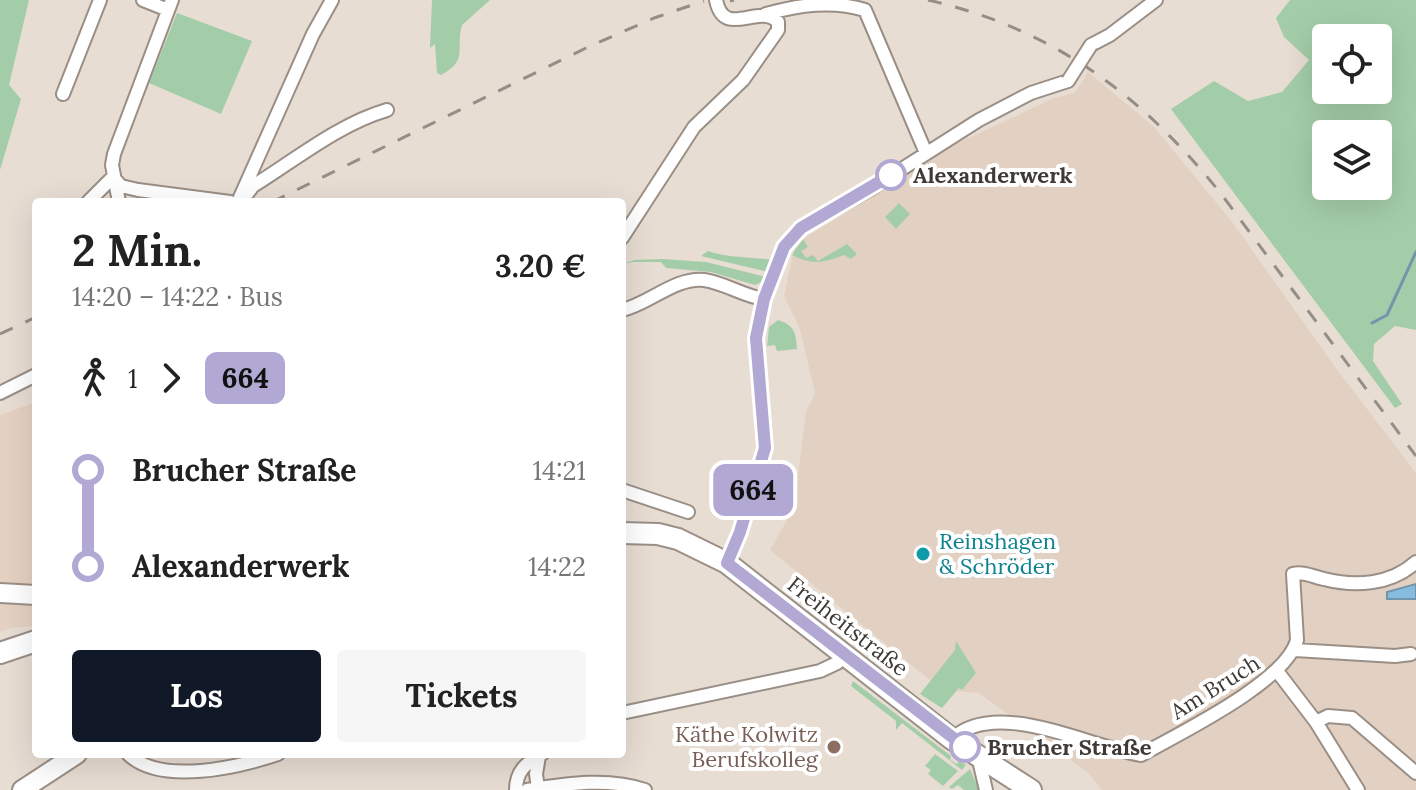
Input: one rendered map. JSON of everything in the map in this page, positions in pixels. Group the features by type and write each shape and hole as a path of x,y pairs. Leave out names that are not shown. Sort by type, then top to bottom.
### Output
{"main road":[{"name":"Freiheitstraße","path":"626,533 658,534 678,539 727,563 952,739 1031,790"},
{"path":"0,653 32,641"}],"street":[{"path":"63,94 100,0"},
{"path":"118,198 113,177 114,154 170,5 143,0"},
{"path":"241,198 313,34 332,0"},
{"path":"716,0 718,10 727,18 742,20 816,1 865,10 926,153"},
{"path":"727,563 740,532 765,448 756,338 764,299 784,247 801,228 1018,98 1068,81 1091,45 1140,5 1156,0"},
{"path":"626,232 694,127 743,80 778,30 778,22 773,17 763,15"},
{"path":"242,198 253,186 310,150 368,115 387,110"},
{"path":"92,198 113,177"},
{"path":"113,177 121,186 199,198"},
{"path":"626,308 679,284 703,280 764,299"},
{"path":"0,393 32,377"},
{"path":"626,491 688,512"},
{"path":"1411,654 1395,656 1295,650 1297,634 1292,586 1293,574 1299,572 1327,580 1370,584 1402,572 1416,562"},
{"path":"0,593 32,595"},
{"name":"Am Bruch","path":"952,739 963,728 973,725 1014,722 1141,755 1268,680 1295,650"},
{"path":"626,712 820,671 837,663 846,654"},
{"path":"1277,671 1316,722 1358,790"},
{"path":"1316,722 1328,716 1352,718 1416,773"},
{"path":"978,756 986,790"},
{"path":"22,790 71,758"},
{"path":"134,758 145,766 167,771 219,767 260,758"},
{"path":"516,790 516,778 520,771 537,758"},
{"path":"540,758 533,789 605,783 645,790"}],"shaded area":[{"path":"1088,72 1154,127 1233,223 1335,367 1416,473 1416,790 1102,790 1088,773 979,693 942,690 770,550 794,508 806,412 815,393 800,329 784,296 794,249 803,239 958,143 1054,98 1075,93"},
{"path":"32,403 32,626 0,632 0,415"}],"green space":[{"path":"0,0 29,0 9,85 21,99 0,170"},
{"path":"432,0 490,0 462,25 458,59 450,70 441,75 437,73 435,44 430,48"},
{"path":"1290,0 1416,0 1416,330 1395,326 1374,344 1373,361 1402,404 1395,408 1171,109 1214,81 1248,101 1282,92 1309,60 1284,37 1276,18"},
{"path":"177,13 252,41 221,114 149,83"},
{"path":"899,203 910,214 896,229 885,217"},
{"path":"803,239 808,247 801,251 806,258 813,255 818,261 847,244 857,254 851,259 844,255 824,261 812,262 792,255"},
{"path":"708,251 773,260 768,272 701,256"},
{"path":"635,260 706,262 766,277 755,285 711,272 666,268 661,262 626,263"},
{"path":"778,320 793,330 797,349 777,351 775,345 767,346 769,327"},
{"path":"956,641 976,673 942,708 920,694 955,650"},
{"path":"853,681 951,756 950,760 966,765 962,770 902,723 896,730 896,721 851,686"},
{"path":"935,754 958,771 943,786 928,774 931,770 925,766"},
{"path":"970,769 979,790 964,790 958,785 952,789 949,787"}],"water":[{"path":"1416,584 1416,599 1387,599 1387,592"}],"waterway":[{"path":"1372,323 1387,315 1416,252"}],"railway":[{"path":"730,1 734,0"},
{"path":"928,0 974,13 1056,48 1093,71 1160,127 1222,195 1416,456"},
{"path":"280,198 586,48 654,18 704,1"},
{"path":"0,334 32,319"}],"bus line":[{"name":"664","path":"891,175 801,228 784,247 764,299 756,338 765,448 740,532 727,563 965,747"}],"place":[{"name":"Alexanderwerk","path":"891,175"},
{"name":"Reinshagen & Schröder","path":"923,554"},
{"name":"Käthe Kolwitz Berufskolleg","path":"834,747"},
{"name":"Brucher Straße","path":"965,747"}]}
